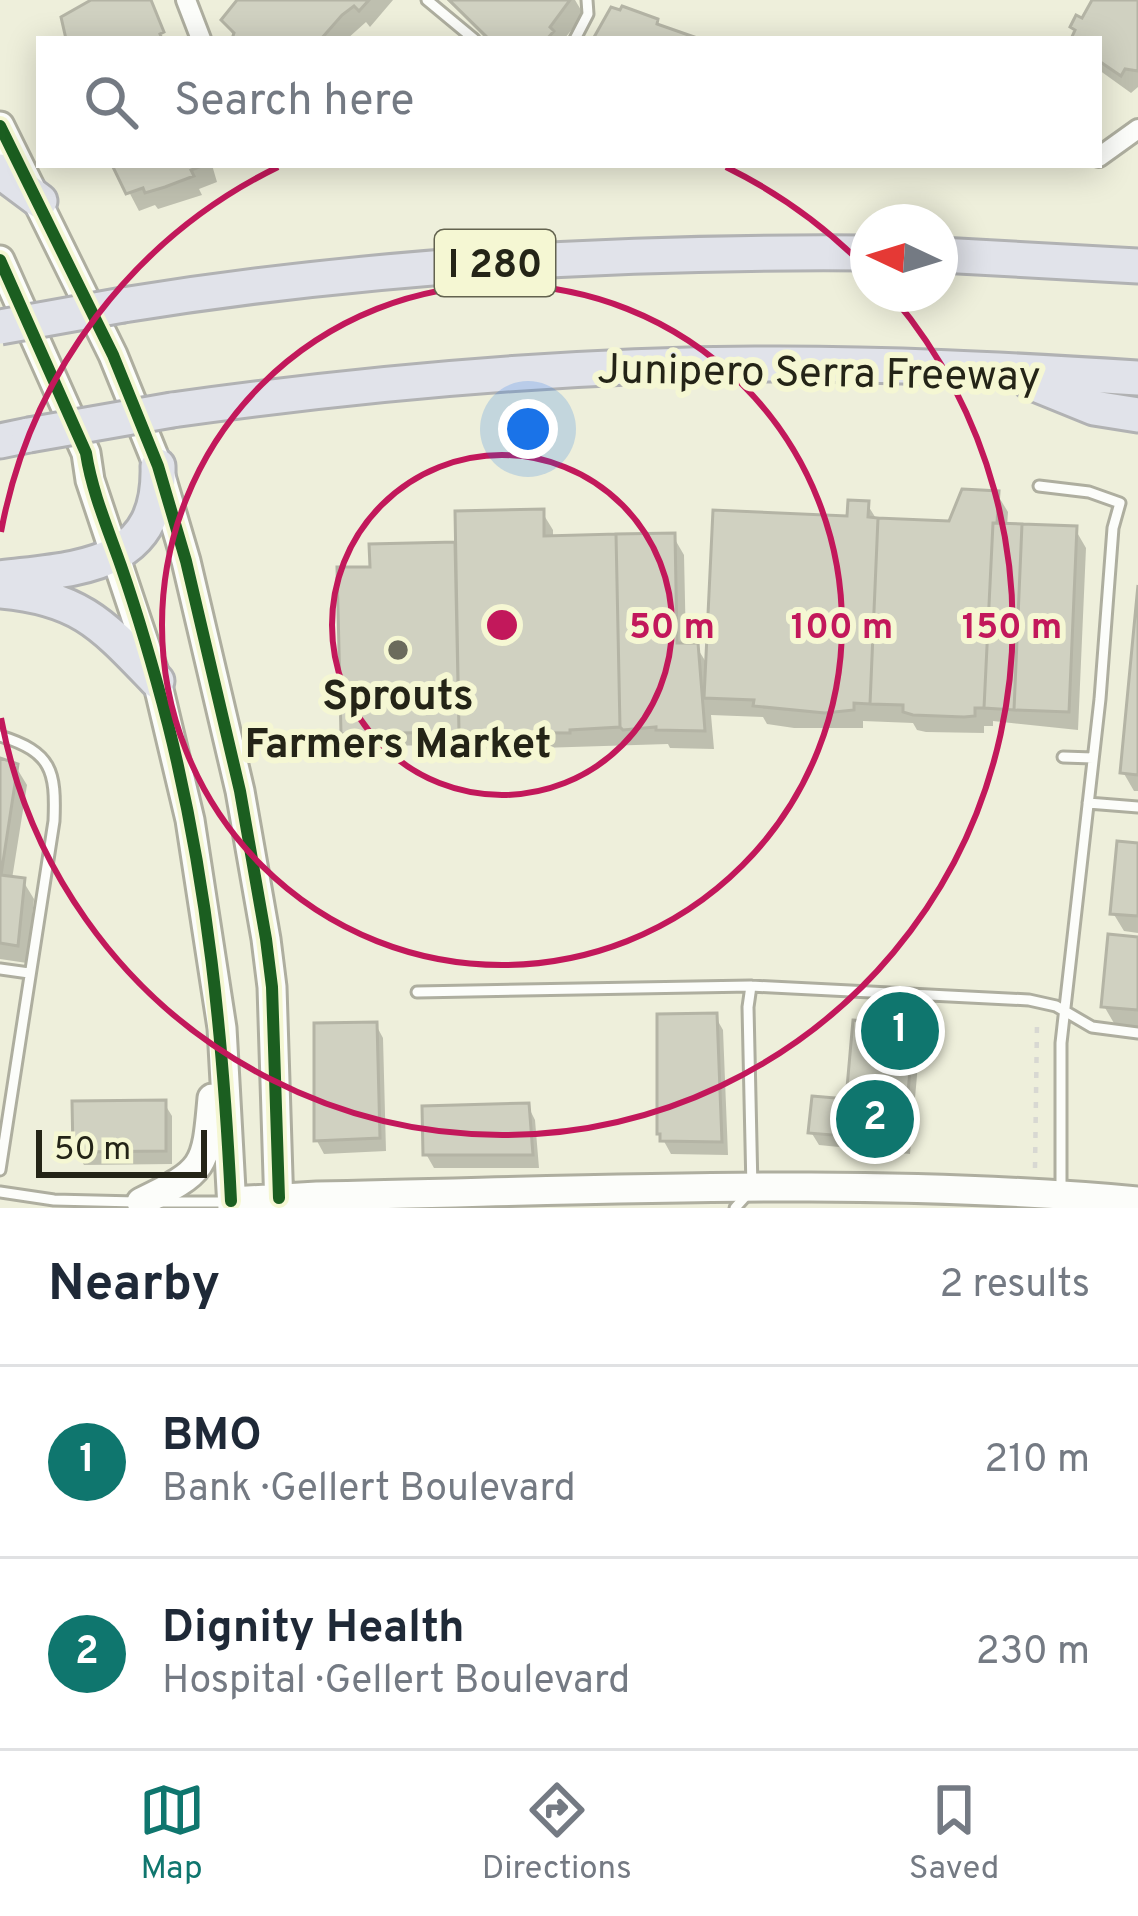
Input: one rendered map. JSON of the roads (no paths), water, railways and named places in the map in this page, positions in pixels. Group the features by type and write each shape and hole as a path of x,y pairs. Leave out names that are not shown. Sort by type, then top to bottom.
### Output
{"highway":[{"path":"0,171 40,202"},
{"name":"I 280","path":"0,327 293,281 471,264 670,254 850,253"},
{"path":"958,256 1138,266"},
{"name":"Junipero Serra Freeway","path":"14,438 172,410 362,386 560,370 758,364 1138,378"},
{"path":"1001,370 1094,408 1138,415"},
{"path":"0,578 73,569 117,555 144,530 154,510 158,466"},
{"path":"0,591 70,605 104,625 157,681"}],"main road":[{"path":"0,126 113,355 158,466 186,561 237,779 262,915 272,987 279,1203"},
{"path":"0,260 86,453 90,481 157,681 194,843 218,998 232,1205 744,1198 907,1189 1061,1202 1138,1202"},
{"path":"141,1202 179,1184 203,1161 218,998"}],"street":[{"path":"185,0 200,36"},
{"path":"1102,155 1138,129"}],"lane":[{"path":"427,0 470,36"},
{"path":"577,36 589,14 587,0"},
{"path":"1039,486 1089,492 1120,503 1113,528 1094,758 1061,1043 1061,1202"},
{"path":"0,736 47,761 56,785 0,1170"},
{"path":"1063,757 1094,758"},
{"path":"1088,802 1138,808"},
{"path":"0,969 29,974"},
{"path":"744,1198 751,986"},
{"path":"418,992 751,986 1029,1000 1098,1029 1138,1033"},
{"path":"0,1192 54,1200 232,1205"}],"place":[{"name":"Sprouts Farmers Market","path":"398,650"},
{"name":"BMO","path":"900,1031"},
{"name":"Dignity Health","path":"875,1119"}]}
